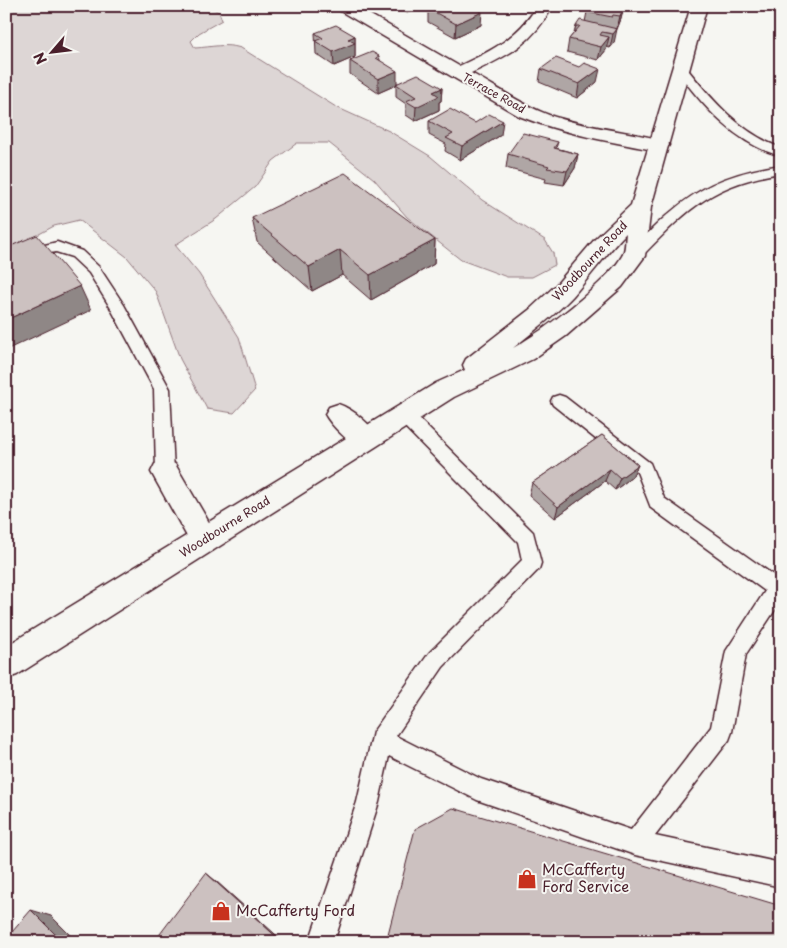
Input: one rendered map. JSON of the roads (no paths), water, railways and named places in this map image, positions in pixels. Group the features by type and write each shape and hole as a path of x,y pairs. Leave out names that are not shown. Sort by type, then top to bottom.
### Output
{"main road":[{"name":"Terrace Road","path":"343,6 510,104 542,119 582,130 659,145"},
{"path":"458,73 505,50 526,36 538,20 545,6"},
{"name":"Woodbourne Road","path":"7,662 445,390 524,353 558,330 614,282 634,256 641,207 699,6"},
{"name":"Woodbourne Road","path":"445,390 537,316 564,291 603,244 641,207"},
{"path":"338,414 366,439"},
{"path":"165,472 204,540"}],"lane":[{"path":"681,68 713,108 732,126 760,144 781,152"},
{"path":"634,256 684,206 700,195 736,177 781,169"},
{"path":"6,262 29,253 57,247 77,254 94,270 117,305 162,389 165,472"},
{"path":"559,401 644,468 657,503 778,586 736,651 721,732 709,745 635,844"},
{"path":"320,942 368,802 381,740 436,660 532,563 526,538 404,415"},
{"path":"381,740 478,789 635,844 781,875"}],"place":[{"name":"McCafferty Ford Service","path":"527,879"},
{"name":"McCafferty Ford","path":"221,911"}]}
